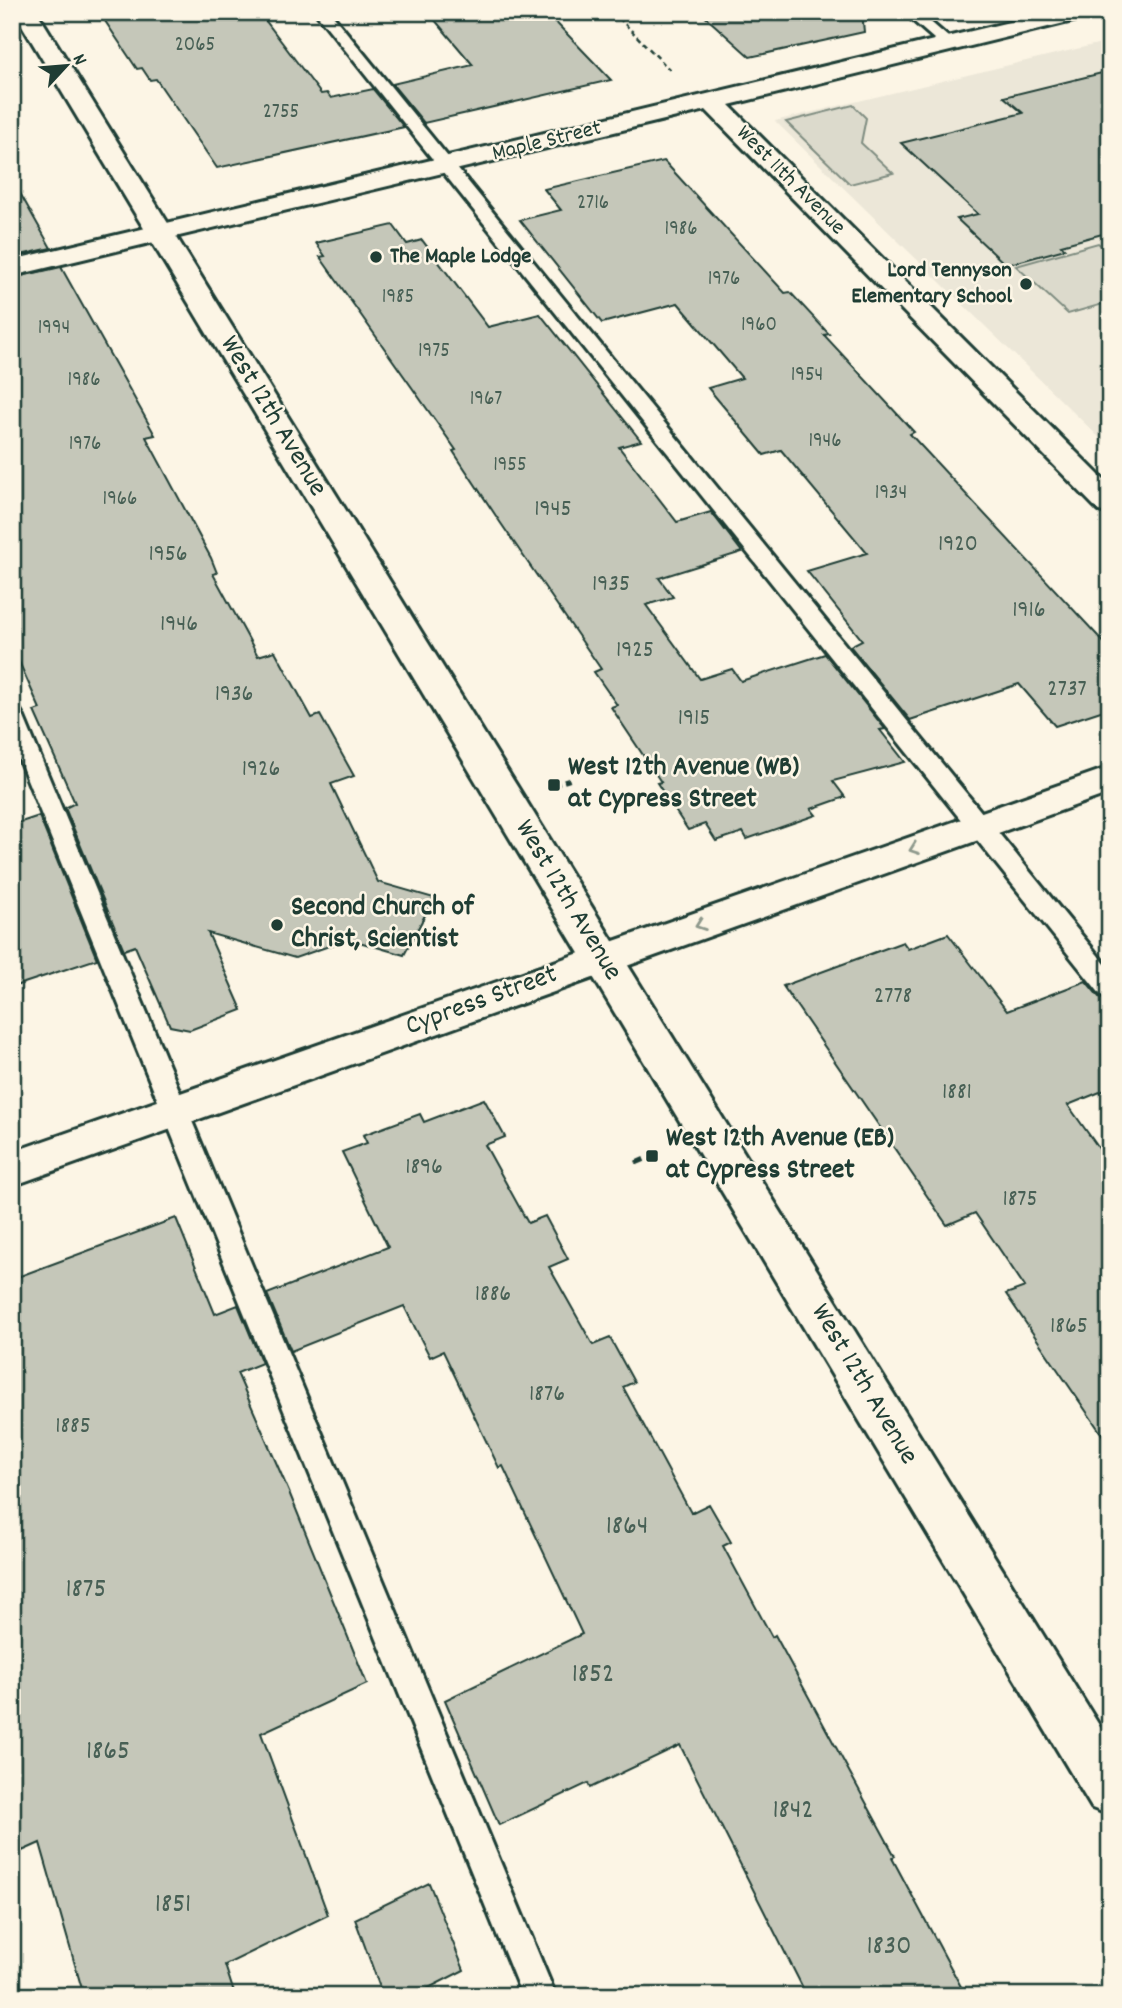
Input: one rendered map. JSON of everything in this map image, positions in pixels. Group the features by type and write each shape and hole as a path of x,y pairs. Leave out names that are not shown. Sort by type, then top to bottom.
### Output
{"street":[{"name":"West 12th Avenue","path":"24,12 1110,1790"},
{"name":"Maple Street","path":"12,268 447,166 1081,12"},
{"name":"West 11th Avenue","path":"711,101 1110,504"},
{"name":"Cypress Street","path":"12,1169 1110,780"}],"lane":[{"path":"322,12 1110,988"},
{"path":"910,12 947,43"},
{"path":"12,715 539,1996"}],"path":[{"name":"West 11th Avenue","path":"612,12 680,80 711,101"},
{"path":"554,785 572,779"},
{"path":"636,1163 652,1156"}],"shaded area":[{"name":"Lord Tennyson Elementary School","path":"1110,41 1110,448 775,121"},
{"path":"853,105 866,118 861,143 893,173 850,184 786,122"},
{"path":"1098,243 1110,253 1110,302 1068,314 1016,266"}],"building":[{"path":"99,12 259,12 321,94 327,93 331,98 373,89 404,127 217,168 156,79 150,80 142,68 137,69"},
{"path":"428,12 546,12 611,80 424,123 392,84 473,65"},
{"path":"700,12 862,12 864,32 750,57"},
{"path":"1110,71 1110,232 1061,245 1065,249 1006,265 957,219 978,214 901,143 1023,113 1004,97"},
{"path":"664,161 785,293 790,292 829,334 824,335 914,432 910,434 1110,649 1110,708 1055,726 1019,684 910,720 850,646 862,640 807,571 867,553 781,450 764,455 708,388 742,378 678,303 602,323 520,220 561,210 544,189"},
{"path":"12,179 51,248 12,257"},
{"path":"393,225 407,244 422,240 488,327 540,314 641,441 619,447 677,522 711,512 742,552 659,578 673,597 646,605 700,679 732,669 741,681 825,654 885,729 880,730 905,762 833,781 845,797 811,809 816,815 747,839 743,832 716,841 705,824 688,830 657,783 661,782 611,707 617,705 594,672 601,669 453,451 456,450 320,257 325,256 316,243"},
{"path":"61,267 155,435 146,437 211,558 217,573 213,574 258,656 275,651 312,718 320,715 354,776 331,784 378,882 434,898 404,955 349,939 295,958 208,933 242,1010 190,1030 170,1026 135,946 124,950 65,808 75,803 34,711 40,709 12,646 12,278"},
{"path":"39,816 97,959 12,987 12,825"},
{"path":"948,934 1007,1011 1086,981 1099,997 1110,999 1110,1088 1068,1105 1110,1164 1110,1446 1006,1294 1025,1287 975,1213 947,1225 783,986 903,942 908,949"},
{"path":"484,1099 505,1137 485,1145 528,1223 545,1216 568,1259 549,1267 593,1345 610,1338 634,1382 623,1387 691,1513 709,1504 731,1542 723,1546 772,1637 775,1635 895,1856 892,1858 966,1996 807,1996 680,1745 590,1788 588,1783 499,1825 445,1700 582,1634 503,1466 499,1468 443,1351 430,1357 404,1306 291,1351 267,1294 388,1247 342,1152 367,1143 363,1135 420,1114 424,1122"},
{"path":"176,1218 215,1314 238,1305 262,1363 237,1373 367,1684 261,1733 328,1915 225,1965 235,1996 84,1996 40,1843 22,1851 12,1817 12,1279"},
{"path":"429,1883 464,1970 413,1996 383,1996 355,1919"}],"place":[{"name":"The Maple Lodge","path":"376,257"},
{"name":"Lord Tennyson Elementary School","path":"1026,284"},
{"name":"West 12th Avenue (WB) at Cypress Street","path":"554,785"},
{"name":"Second Church of Christ, Scientist","path":"277,925"},
{"name":"West 12th Avenue (EB) at Cypress Street","path":"652,1156"}]}
